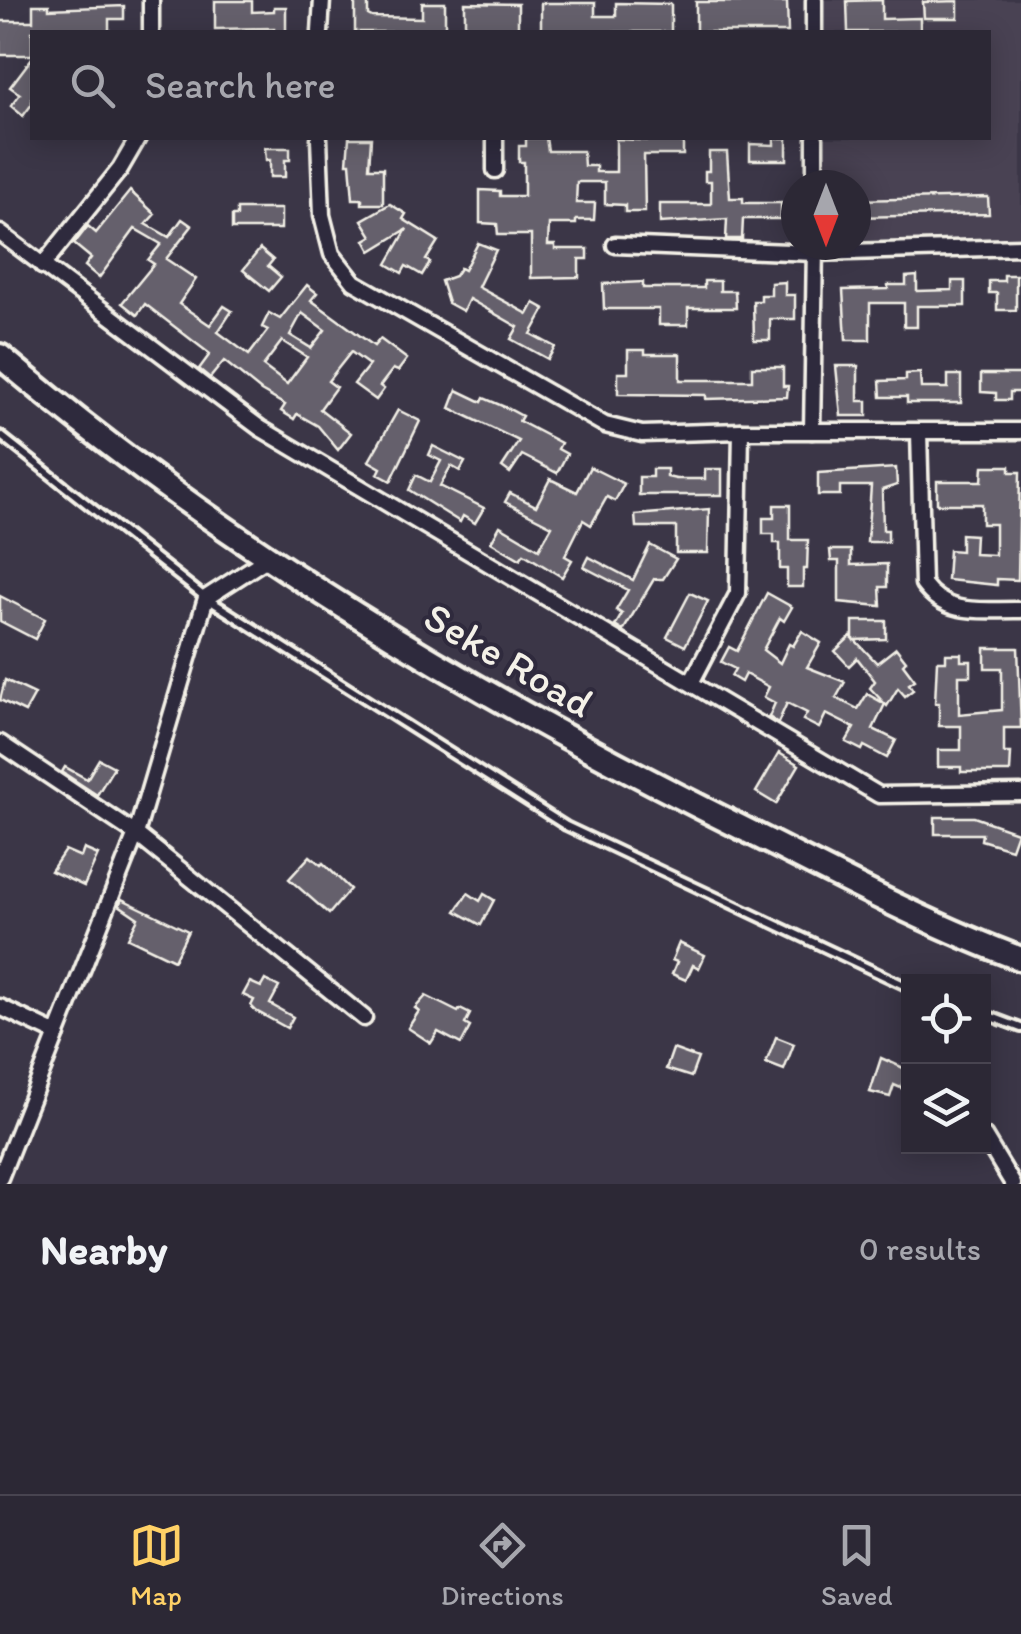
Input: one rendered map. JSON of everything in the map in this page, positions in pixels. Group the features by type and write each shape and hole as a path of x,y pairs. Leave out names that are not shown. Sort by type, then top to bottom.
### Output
{"main road":[{"name":"Seke Road","path":"0,356 100,441 268,558 474,686 644,779 894,904 1021,959"}],"street":[{"path":"151,0 151,30"},
{"path":"320,30 322,0"},
{"path":"814,0 814,30"},
{"path":"42,266 120,169 137,140"},
{"path":"319,140 322,214 332,254 354,282 605,424 642,434 1021,431"},
{"path":"495,170 496,140"},
{"path":"814,140 814,170"},
{"path":"0,233 260,428 879,795 1021,793"},
{"path":"615,245 781,248"},
{"path":"871,248 1021,247"},
{"path":"812,431 814,260"},
{"path":"692,681 738,593 741,431"},
{"path":"918,432 923,584 936,601 956,609 1021,610"},
{"path":"0,1178 136,834 206,598 268,558"},
{"path":"0,742 136,834 364,1018"},
{"path":"0,1008 56,1034"},
{"path":"991,1148 1013,1184"}],"lane":[{"path":"0,436 206,598 566,826 901,984"},
{"path":"991,1017 1021,1028"}],"shaded area":[{"path":"825,0 1021,0 1021,242 871,246 871,170 826,170 825,140 991,140 991,30 825,30"}],"building":[{"path":"882,0 882,19 920,18 920,30 848,30 847,1"},
{"path":"215,1 252,1 252,12 286,7 286,30 215,29"},
{"path":"958,1 958,18 924,18 923,2"},
{"path":"355,2 368,3 368,15 372,17 422,18 422,3 445,3 445,30 355,30"},
{"path":"696,2 787,2 788,30 696,30"},
{"path":"465,3 518,4 518,30 465,30"},
{"path":"541,3 595,3 595,16 616,16 616,3 671,4 671,30 541,30"},
{"path":"33,5 49,5 49,9 124,6 124,19 109,19 109,30 30,30 30,55 0,55 0,21 33,21"},
{"path":"30,61 30,107 23,116 11,106 20,94 10,87"},
{"path":"349,140 371,140 369,168 383,168 383,204 362,204 362,199 353,199 347,163"},
{"path":"526,140 546,140 548,151 583,151 584,166 596,166 596,172 616,172 616,140 683,142 683,155 644,155 645,212 625,212 625,205 605,204 605,182 577,182 576,203 595,203 594,220 549,224 548,245 555,245 555,249 588,249 588,259 579,259 579,277 531,278 531,235 498,235 497,224 480,223 480,190 500,191 500,196 524,196 524,162 519,162 519,146 526,146"},
{"path":"774,140 787,140 787,160 750,160 750,144 774,145"},
{"path":"265,148 290,148 285,177 270,177"},
{"path":"709,152 727,152 730,198 743,198 743,203 781,203 781,219 743,219 742,239 726,239 727,219 660,223 660,204 711,204 711,181 705,181 705,171 709,171"},
{"path":"130,191 155,214 146,224 169,237 182,219 192,226 166,259 196,279 179,304 210,325 224,306 232,311 218,332 249,355 268,330 262,327 269,313 280,319 307,285 317,293 311,300 374,346 380,339 407,359 380,386 384,389 376,400 354,384 369,365 351,352 328,381 336,387 320,409 351,433 338,450 318,426 297,414 294,419 281,411 285,405 224,361 210,378 199,369 210,354 145,304 137,315 122,303 154,264 148,260 161,244 135,229 99,278 85,266 91,258 74,244 88,226 96,233","holes":["302,313 325,330 311,348 290,335","282,341 307,357 287,384 263,366"]},
{"path":"988,197 989,214 871,217 871,200"},
{"path":"390,204 406,214 403,219 438,241 422,275 406,266 402,273 387,264 407,229 371,251 365,240 372,236 362,220"},
{"path":"237,209 281,209 281,229 232,229 232,216 237,216"},
{"path":"478,243 496,250 478,287 528,314 534,303 545,309 531,334 555,347 548,359 511,339 518,327 469,299 463,311 448,303 441,281 455,276 460,268 464,270"},
{"path":"260,249 273,260 268,266 281,277 269,291 243,270"},
{"path":"1004,275 1016,275 1016,310 997,310 997,293 989,293 989,281 1004,281"},
{"path":"917,276 917,291 952,290 952,281 965,281 965,306 917,306 917,327 904,327 904,303 870,303 870,340 846,340 843,290 888,289 888,285 906,285 906,277"},
{"path":"704,281 720,281 720,291 735,291 736,308 688,308 688,325 659,325 659,309 604,309 603,284 643,282 643,288 704,288"},
{"path":"785,282 785,295 795,295 795,319 770,319 770,340 754,340 753,301 761,301 761,295 771,295 771,283"},
{"path":"628,350 680,354 680,380 752,380 752,367 783,367 787,397 706,399 706,395 618,394 618,373 628,373"},
{"path":"836,366 858,366 858,401 867,401 867,416 841,416"},
{"path":"920,373 921,388 948,388 948,375 961,375 961,403 907,403 907,397 881,397 880,381 906,380 906,374"},
{"path":"981,374 1021,374 1021,392 1010,392 1010,400 996,400 996,393 981,392"},
{"path":"457,390 507,408 522,416 519,421 561,443 558,449 567,454 557,473 522,455 510,473 502,467 519,441 450,408"},
{"path":"398,410 420,421 391,481 378,474 381,468 369,461"},
{"path":"433,446 465,462 460,471 451,466 440,486 484,508 475,523 463,516 460,522 409,490 416,475 430,482 441,461 429,455"},
{"path":"983,466 1010,466 1010,472 1020,472 1018,580 997,579 997,585 947,580 949,550 961,551 961,534 975,535 974,554 995,555 995,524 982,524 982,504 937,504 937,481 982,481"},
{"path":"590,467 624,484 615,501 607,497 591,525 583,520 565,556 572,560 562,577 524,554 520,559 491,542 500,526 539,549 552,526 505,502 510,493 536,506 550,479 577,492"},
{"path":"896,468 897,485 882,490 883,530 888,530 888,542 867,542 871,486 840,486 840,495 818,495 818,473"},
{"path":"652,469 667,469 667,477 676,479 705,479 705,469 722,469 722,495 639,495 639,477 652,477"},
{"path":"774,505 790,505 790,540 808,540 803,587 787,587 787,569 780,569 780,543 774,543 774,534 763,534 763,518 774,518"},
{"path":"709,509 708,553 676,553 676,527 636,527 635,515"},
{"path":"650,545 676,559 663,579 654,579 623,631 615,626 622,614 616,610 628,590 584,567 589,557 633,580"},
{"path":"830,550 851,550 851,565 887,564 887,587 880,587 881,606 839,602 839,561 831,561"},
{"path":"690,593 708,601 685,646 667,637"},
{"path":"767,593 792,607 784,621 780,618 763,650 780,663 789,644 793,646 802,631 821,643 807,667 845,682 836,698 858,709 867,694 885,704 873,729 896,740 887,758 846,742 854,728 826,714 819,728 803,720 807,713 787,703 778,723 769,717 775,703 764,697 769,687 745,674 741,682 731,676 735,669 721,662 729,647 737,651"},
{"path":"0,596 45,619 35,639 0,621"},
{"path":"853,621 886,621 886,639 855,640 877,663 896,648 915,680 909,684 913,690 905,696 898,688 887,706 870,688 875,681 857,658 849,666 835,651 851,636 853,639"},
{"path":"985,648 1018,648 1021,728 1004,728 1004,753 1011,753 1010,772 961,772 961,767 938,767 938,750 961,750 961,726 939,726 939,703 935,703 937,661 946,661 946,654 961,654 961,661 971,661 971,676 959,676 959,714 1002,710 1002,668 985,668"},
{"path":"5,680 35,694 25,712 0,700"},
{"path":"779,753 799,765 776,804 756,792"},
{"path":"99,759 114,767 97,795 62,772 65,767 87,779"},
{"path":"935,817 974,817 1017,832 1011,849 981,840 982,834 935,834"},
{"path":"84,849 98,855 84,886 51,871 65,850 81,857"},
{"path":"310,856 350,889 329,914 289,879"},
{"path":"468,893 480,901 484,894 494,900 481,925 456,911"},
{"path":"122,899 188,931 174,960 128,938 138,918 119,905"},
{"path":"679,943 705,955 699,968 693,965 686,980 672,974 677,962 672,960"},
{"path":"265,980 279,987 270,1004 293,1017 287,1028 256,1011 251,1006 254,1000 243,995 250,982 261,987"},
{"path":"426,996 470,1014 465,1024 470,1027 461,1044 438,1032 431,1043 408,1028 419,1011 415,1008"},
{"path":"776,1037 794,1044 784,1070 766,1063"},
{"path":"673,1049 698,1058 691,1077 666,1069"},
{"path":"881,1058 901,1067 901,1088 894,1085 890,1097 870,1092"}]}
